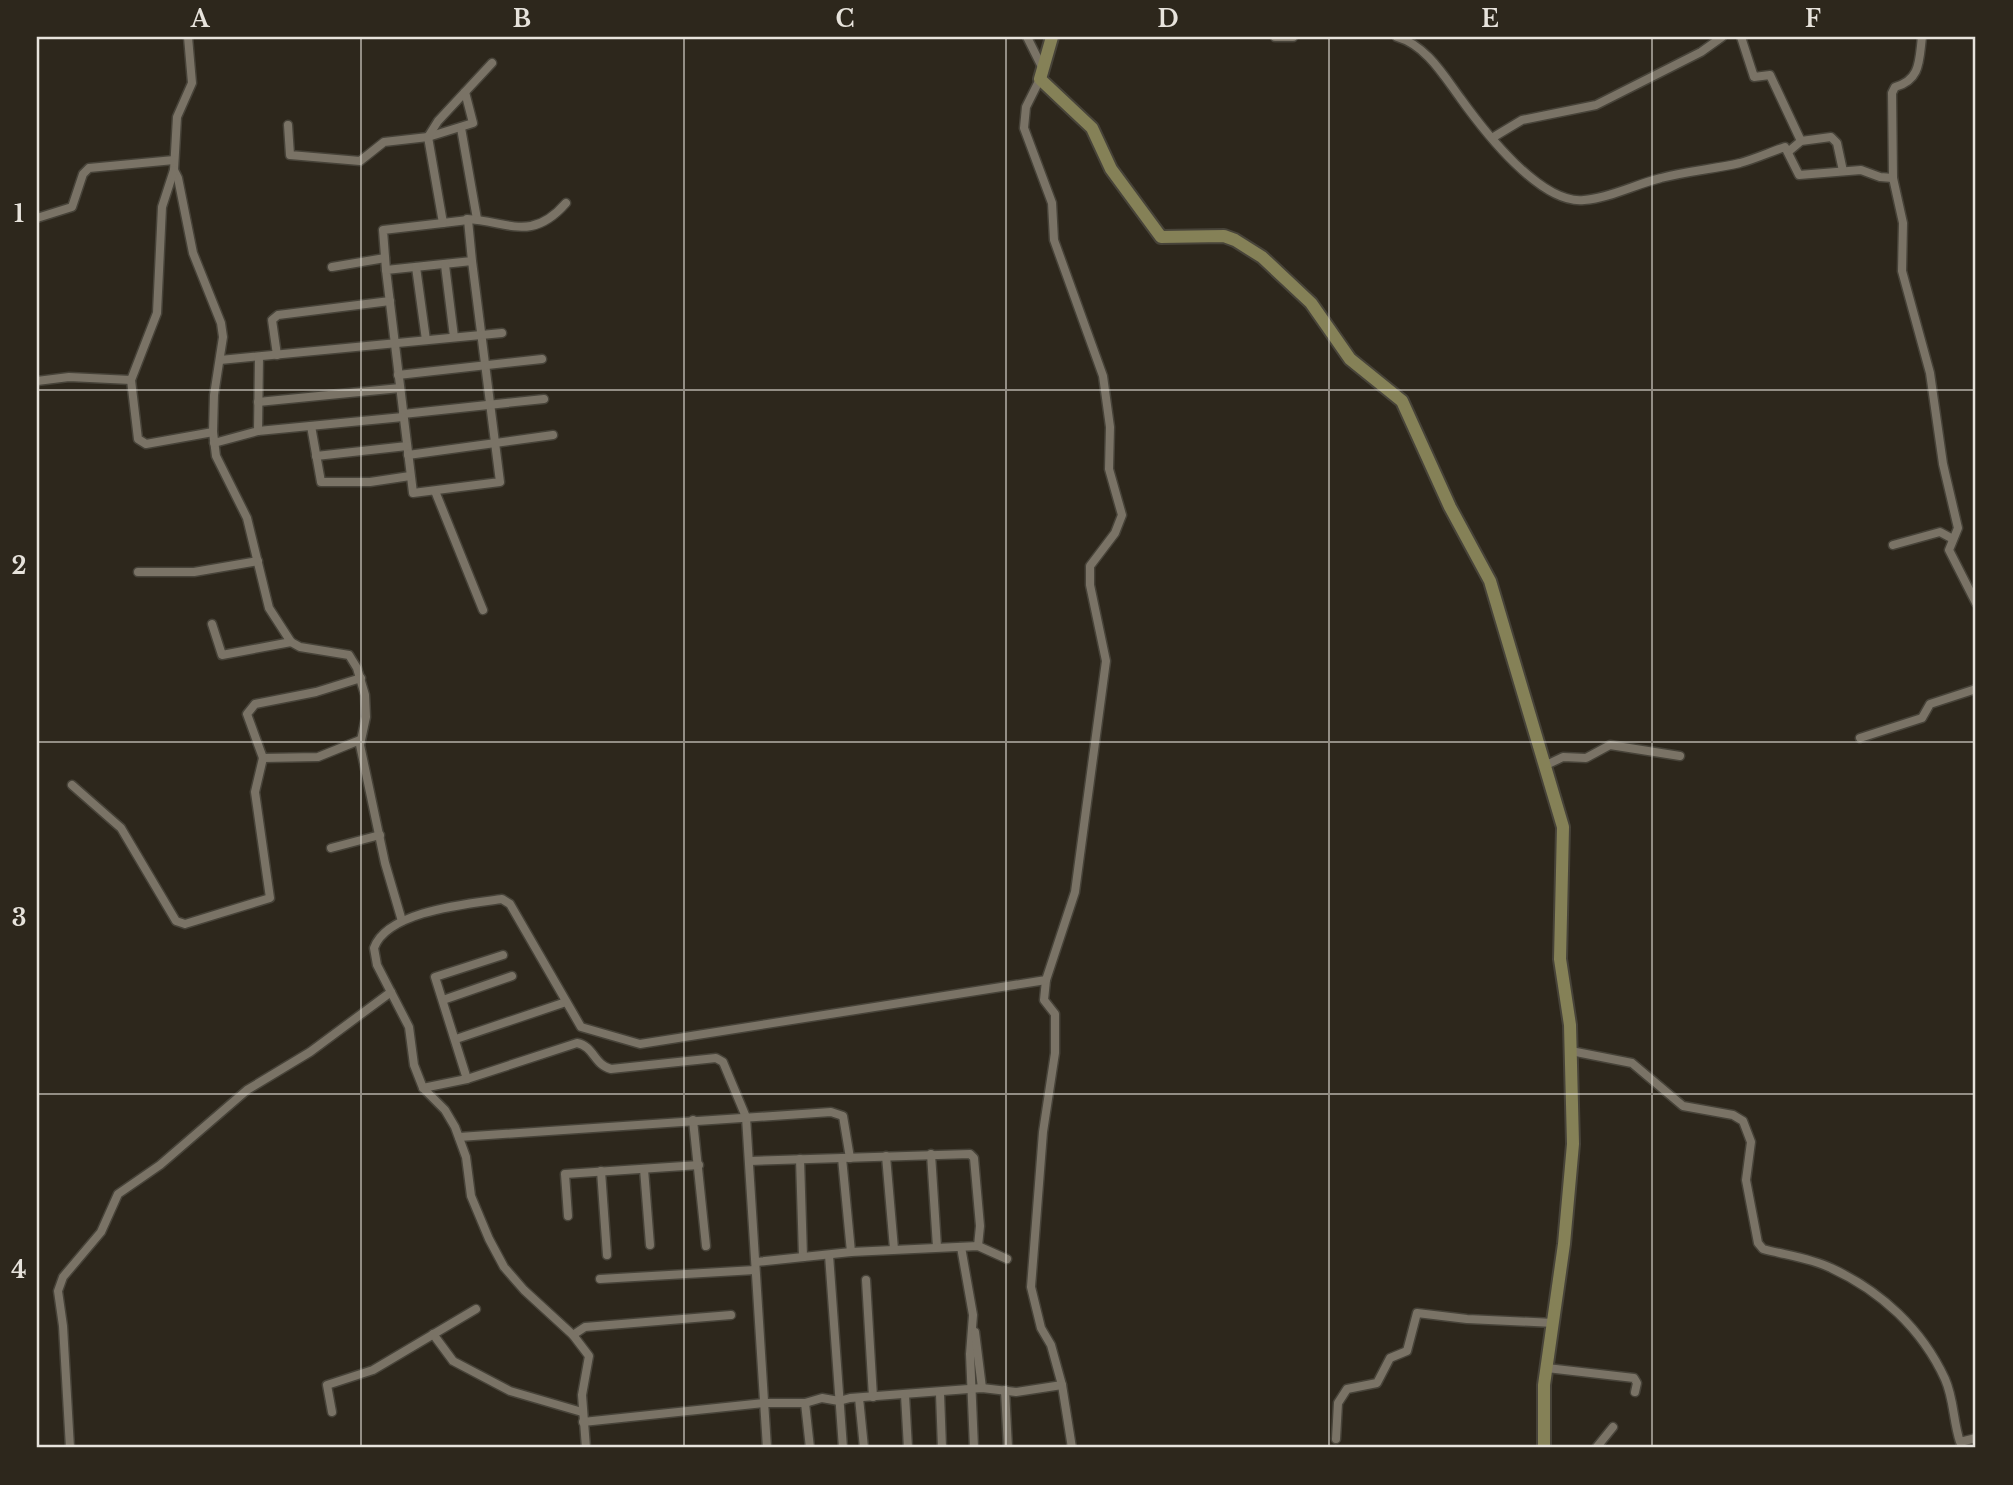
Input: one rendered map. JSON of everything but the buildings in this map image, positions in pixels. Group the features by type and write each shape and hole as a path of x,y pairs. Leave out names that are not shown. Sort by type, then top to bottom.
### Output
{"street":[{"path":"188,37 192,83 177,117 174,170 162,207 157,313 131,380 141,443 213,432"},
{"path":"1027,37 1042,75 1092,128 1117,179 1161,237 1224,236 1262,257 1311,303 1350,359 1402,401 1450,507 1490,581 1563,827 1560,959 1571,1051 1573,1144 1543,1404 1546,1448"},
{"path":"1052,37 1042,75 1026,107 1024,128 1052,203 1054,240 1103,376 1110,427 1109,469 1122,515 1115,533 1090,566 1090,585 1106,661 1075,892 1046,980 1044,1000 1055,1014 1055,1053 1043,1132 1040,1206 1031,1287 1062,1385 1072,1448"},
{"path":"1275,37 1293,37"},
{"path":"1397,37 1415,45 1434,63 1492,138 1541,186 1570,200 1583,201 1663,177 1740,163 1785,147 1799,175 1861,170 1880,177 1893,178"},
{"path":"1492,138 1522,120 1595,105 1701,52 1722,37"},
{"path":"1741,37 1754,77 1770,75 1801,141"},
{"path":"1922,37 1916,73 1909,83 1895,87 1892,93 1893,178 1903,223 1903,280 1930,373 1943,464 1958,528 1949,550 1951,560 1976,603"},
{"path":"443,223 428,137 431,129 492,63"},
{"path":"288,125 288,151 292,156 360,161 384,142 428,137 473,123 465,92"},
{"path":"461,128 477,219"},
{"path":"1787,152 1801,141 1833,138 1843,171"},
{"path":"37,218 72,207 83,174 89,169 174,160"},
{"path":"174,170 178,178 193,253 221,323 223,337 214,443 227,483 247,518 269,608 291,642 308,650 349,655 361,678 366,717 360,740 402,921"},
{"path":"467,219 500,482 413,493 384,258 383,230 467,219 517,228 554,217 566,203"},
{"path":"332,267 384,258"},
{"path":"386,270 472,261"},
{"path":"445,265 454,337"},
{"path":"416,267 426,340"},
{"path":"276,355 272,320 278,315 390,301"},
{"path":"220,360 502,333"},
{"path":"258,431 259,356"},
{"path":"398,375 542,359"},
{"path":"37,381 69,377 131,380"},
{"path":"258,402 400,388"},
{"path":"214,443 258,431 544,398"},
{"path":"311,426 319,480 323,483 370,482 410,476"},
{"path":"316,456 407,451 553,435"},
{"path":"435,491 483,610"},
{"path":"1893,545 1940,532 1954,539"},
{"path":"138,572 194,572 258,561"},
{"path":"212,624 222,655 291,642"},
{"path":"72,785 121,828 176,921 185,924 270,898 255,792 263,758 247,714 250,707 361,678"},
{"path":"1860,738 1922,718 1930,704 1976,689"},
{"path":"263,758 329,755 360,740"},
{"path":"1545,766 1563,757 1586,758 1610,745 1680,756"},
{"path":"331,848 380,835"},
{"path":"586,1448 582,1412 589,1356 573,1335 524,1290 504,1266 475,1209 459,1137 445,1110 423,1088 414,1065 410,1027 374,957 374,948 385,930 402,921 472,903 507,901 581,1027 634,1043 1046,980"},
{"path":"467,1079 435,977 503,955"},
{"path":"443,1000 512,976"},
{"path":"70,1448 63,1326 58,1291 63,1277 101,1232 118,1194 160,1165 247,1090 298,1060 391,992"},
{"path":"456,1039 566,1002"},
{"path":"423,1088 467,1079 578,1043 588,1046 600,1065 611,1069 716,1058 723,1062 746,1117 767,1448"},
{"path":"1571,1051 1632,1063 1683,1106 1733,1115 1743,1121 1751,1142 1746,1180 1758,1243 1763,1249 1829,1267 1864,1286 1895,1308 1911,1326 1945,1380 1960,1442 1976,1438"},
{"path":"459,1137 694,1120 841,1113 850,1252"},
{"path":"694,1120 706,1246"},
{"path":"930,1154 937,1247"},
{"path":"750,1161 970,1154 974,1158 980,1226 978,1246"},
{"path":"886,1156 894,1249"},
{"path":"800,1159 803,1257"},
{"path":"568,1216 565,1174 699,1165"},
{"path":"645,1169 650,1245"},
{"path":"601,1171 607,1255"},
{"path":"600,1279 755,1266 803,1257 894,1249 978,1246 1007,1259"},
{"path":"961,1247 982,1388"},
{"path":"830,1255 843,1448"},
{"path":"866,1280 873,1397"},
{"path":"332,1412 327,1385 373,1370 476,1309"},
{"path":"1336,1439 1338,1403 1346,1391 1377,1382 1390,1358 1407,1351 1417,1313 1554,1323"},
{"path":"973,1314 971,1390 974,1448"},
{"path":"573,1335 585,1327 731,1315"},
{"path":"433,1334 451,1360 510,1391 582,1412"},
{"path":"1547,1368 1634,1378 1637,1381 1635,1392"},
{"path":"583,1422 764,1403 806,1403 822,1398 839,1401 940,1394 982,1388 1016,1392 1062,1385"},
{"path":"1005,1390 1008,1448"},
{"path":"940,1394 942,1448"},
{"path":"905,1395 908,1448"},
{"path":"859,1398 864,1448"},
{"path":"806,1403 810,1448"},
{"path":"1596,1448 1613,1427"}]}
